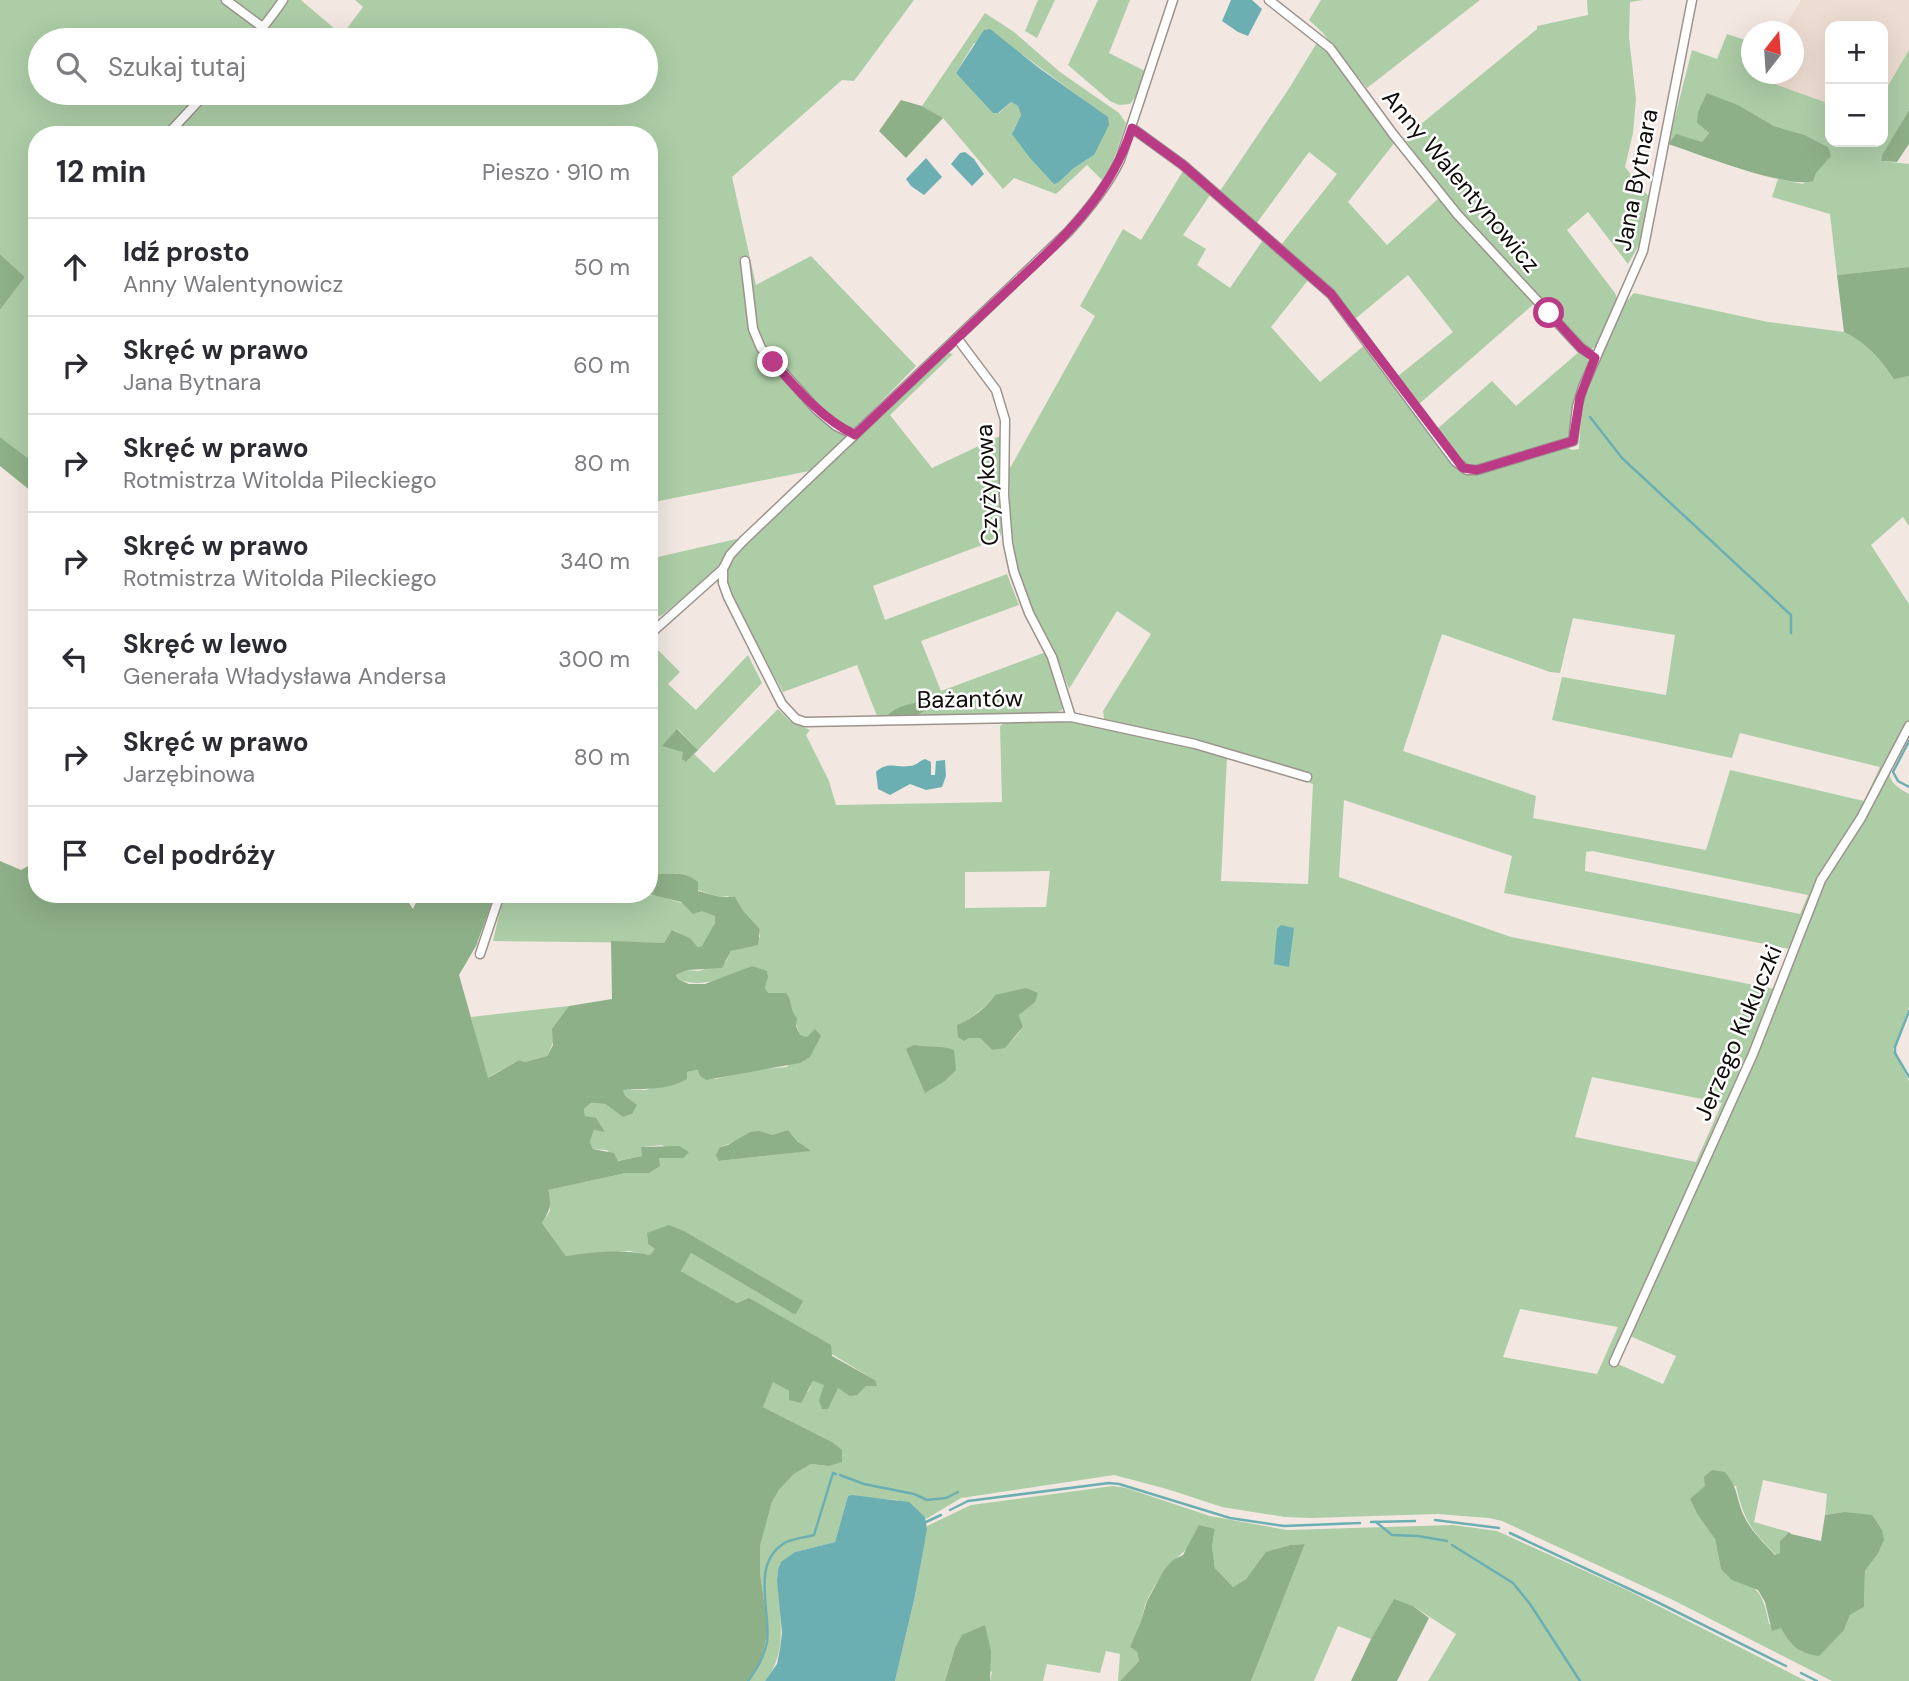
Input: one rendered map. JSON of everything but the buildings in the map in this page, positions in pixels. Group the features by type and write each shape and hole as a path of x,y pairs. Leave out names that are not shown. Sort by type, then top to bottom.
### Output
{"street":[{"path":"226,0 261,26 283,0"},
{"path":"658,625 723,569 730,555 743,541 1085,213 1116,169 1173,0"},
{"name":"Anny Walentynowicz","path":"1269,0 1330,48 1414,162 1457,214 1581,348 1595,358"},
{"name":"Jana Bytnara","path":"1132,128 1183,165 1331,294 1463,468 1477,470 1573,441 1580,397 1643,251 1692,0"},
{"path":"175,126 195,105"},
{"path":"745,261 753,329 761,348 817,410 836,426 855,435"},
{"name":"Czyżykowa","path":"957,338 996,390 1005,420 1004,495 1008,544 1014,572 1029,613 1052,657 1071,717"},
{"name":"Bażantów","path":"723,569 723,583 728,597 782,704 796,719 818,723 924,718 1071,717 1195,744 1307,777"},
{"name":"Jerzego Kukuczki","path":"1614,1362 1749,1064 1821,880 1861,818 1909,726"},
{"path":"480,954 497,903"}],"shaded area":[{"path":"1801,0 1909,0 1909,50 1888,86 1888,21 1825,21 1825,102 1774,84 1804,84 1804,21 1788,21"}],"green space":[{"path":"0,0 301,0 334,28 28,28 28,105 658,105 658,28 347,28 363,7 355,0 914,0 854,81 842,80 732,177 756,285 811,256 916,366 814,470 658,501 658,126 28,126 28,458 0,437 0,310 25,277 0,254"},
{"path":"1038,0 1055,0 1037,38 1025,31"},
{"path":"1098,0 1130,0 1109,53 1145,71 1137,95 1130,104 1119,105 1110,101 1068,65"},
{"path":"1321,0 1480,0 1367,88 1322,32 1309,20"},
{"path":"1587,0 1643,0 1630,2 1629,37 1636,99 1633,133 1625,167 1649,197 1642,240 1628,264 1588,212 1567,230 1615,293 1618,301 1596,347 1589,349 1584,347 1453,205 1404,138 1537,29 1537,26 1588,15"},
{"path":"985,13 1014,32 1060,72 1119,113 1126,123 1112,165 1102,180 1087,165 1056,194 1014,178 1003,189 943,118 922,106","holes":["974,43 1023,55 1107,117 1094,155 1059,182 1013,131 1021,115 1018,106 1011,102 999,113 956,73"]},
{"path":"1727,34 1741,39 1741,84 1774,84 1825,102 1825,145 1805,135 1774,126 1740,106 1697,123 1709,133 1702,142 1676,135 1668,144 1692,50 1717,59"},
{"path":"1318,41 1327,49 1395,142 1348,202 1387,245 1439,198 1535,303 1418,405 1398,376 1453,332 1408,275 1355,319 1333,291 1281,245 1337,174 1309,152 1256,224 1220,191"},
{"path":"1909,50 1909,110 1888,145 1888,86"},
{"path":"1707,93 1740,106 1774,126 1805,135 1828,147 1831,156 1816,173 1813,181 1800,182 1763,175 1668,144 1676,134 1702,142 1709,133 1697,123 1698,112"},
{"path":"901,100 922,106 943,118 906,158 879,131"},
{"path":"1909,110 1909,144 1897,162 1881,161"},
{"path":"1828,147 1887,147 1881,161 1909,164 1909,267 1837,275 1830,214 1772,197 1778,179 1803,184 1830,156"},
{"path":"1183,171 1210,195 1183,235 1206,249 1197,265 1230,288 1263,240 1309,279 1271,327 1320,382 1366,344 1456,466 1467,473 1566,447 1579,449 1582,399 1625,303 1634,293 1768,322 1844,332 1861,340 1880,358 1894,378 1909,376 1909,526 1903,517 1871,545 1909,604 1909,735 1890,770 1890,775 1895,785 1909,794 1909,1007 1893,1050 1909,1081 1909,1681 1832,1681 1671,1599 1502,1521 1437,1514 1285,1517 1222,1507 1114,1475 961,1498 926,1519 897,1500 848,1496 835,1542 795,1552 778,1570 781,1627 778,1655 765,1681 747,1681 761,1664 768,1628 760,1573 760,1545 772,1502 794,1474 811,1464 828,1466 832,1442 763,1407 773,1381 789,1391 808,1392 813,1381 838,1388 849,1396 875,1380 743,1301 737,1303 681,1271 691,1253 792,1313 737,1263 686,1232 647,1233 648,1244 656,1249 650,1255 629,1251 566,1256 542,1223 550,1211 547,1190 626,1173 649,1173 658,1158 683,1158 662,1145 642,1147 642,1156 617,1161 607,1150 593,1149 590,1142 594,1130 604,1131 585,1116 584,1109 591,1103 605,1104 623,1117 632,1114 622,1090 646,1090 686,1072 699,1070 701,1076 715,1079 753,1070 787,1067 806,1037 800,1036 786,993 767,993 765,988 768,978 752,966 707,982 688,982 678,979 676,975 726,962 731,951 760,937 760,929 728,896 721,897 697,890 677,873 658,874 658,650 680,672 668,684 696,710 748,655 762,683 698,750 678,729 676,749 683,752 686,762 694,754 714,773 778,709 791,722 810,730 806,735 829,781 836,805 1002,802 1000,726 1004,723 1051,721 1105,726 1103,711 1151,634 1117,611 1069,689 1052,646 1034,614 1018,572 1010,522 1009,470 1095,316 1080,306 1123,229 1141,240","holes":["1573,618 1675,635 1666,695 1562,677 1552,720 1732,758 1740,733 1880,767 1864,801 1730,770 1706,850 1533,818 1536,796 1403,751 1442,634 1550,672 1560,673","1227,757 1313,784 1308,884 1221,881","1344,800 1512,856 1504,893 1790,949 1774,989 1511,937 1339,877","1592,851 1808,895 1800,914 1585,871 1586,852","1050,871 1046,907 965,908 965,872","992,1001 1034,1002 1019,1015 1023,1027 1006,1045 992,1050 980,1038 969,1038 964,1023","1592,1077 1722,1103 1696,1162 1575,1137","788,1130 809,1151 719,1161 720,1147","1520,1309 1618,1327 1597,1374 1503,1357","1630,1336 1676,1356 1663,1384 1618,1364","1763,1480 1827,1494 1825,1515 1844,1512 1877,1555 1865,1571 1864,1607 1850,1615 1844,1630 1781,1628 1769,1624 1763,1601 1755,1589 1721,1569 1715,1539 1691,1499 1706,1486 1736,1486 1750,1524 1776,1555 1780,1553 1780,1541 1789,1532 1754,1522"]},
{"path":"0,254 25,277 0,310"},
{"path":"1909,267 1909,376 1894,379 1872,352 1844,332 1837,275"},
{"path":"1580,351 1589,361 1574,405 1571,433 1563,442 1475,468 1462,464 1436,430 1492,381 1516,406"},
{"path":"949,353 953,354 890,415 932,468 1002,435 1001,536 873,586 885,620 1007,574 1019,605 921,641 941,691 1046,652 1063,699 1062,710 1052,714 917,715 947,704 937,695 887,715 877,716 857,665 783,692 733,602 725,578 726,571 736,553"},
{"path":"0,437 28,458 28,489 0,466"},
{"path":"741,538 717,570 658,617 658,557"},
{"path":"944,695 950,700 947,704 917,715 887,715 900,707"},
{"path":"677,729 698,750 686,762 682,759 683,752 662,746"},
{"path":"0,861 21,870 28,866 28,903 409,903 413,909 416,903 492,903 476,946 459,975 488,1078 519,1060 525,1062 547,1056 553,1045 552,1029 569,1006 612,999 611,941 664,943 672,930 690,938 698,947 702,946 715,923 715,916 702,911 693,914 681,902 658,896 658,875 687,876 698,882 698,891 721,897 735,897 743,911 760,929 758,945 731,951 722,968 687,970 676,975 678,979 689,984 705,984 752,966 767,971 765,988 768,993 786,993 797,1018 796,1026 800,1035 807,1037 815,1029 821,1036 810,1057 800,1063 706,1080 700,1076 698,1070 687,1072 687,1079 672,1086 623,1090 625,1096 637,1105 632,1114 623,1117 605,1104 591,1103 584,1109 585,1116 596,1118 605,1132 594,1130 590,1142 593,1149 614,1153 618,1161 642,1156 641,1147 679,1146 689,1152 683,1158 659,1158 660,1166 649,1173 626,1173 548,1190 550,1207 542,1223 566,1256 598,1252 650,1255 655,1249 648,1244 647,1233 669,1225 686,1232 803,1301 796,1314 792,1313 691,1253 681,1271 737,1303 749,1298 831,1345 832,1356 875,1380 877,1386 866,1386 857,1395 849,1396 838,1388 828,1409 822,1409 819,1401 824,1385 813,1381 801,1403 789,1400 789,1391 773,1382 763,1407 832,1442 842,1450 842,1462 828,1466 811,1464 794,1474 772,1502 760,1546 760,1573 768,1628 761,1664 747,1681 0,1681"},
{"path":"658,896 716,916 709,935 702,946 698,947 690,938 673,930 664,943 493,941 502,903 658,903"},
{"path":"1026,988 1038,993 1035,1002 1019,1015 1023,1027 1005,1048 992,1050 980,1038 964,1041 958,1037 957,1025 979,1012 995,995"},
{"path":"569,1006 547,1056 525,1062 519,1060 487,1079 471,1017"},
{"path":"914,1045 954,1050 956,1070 945,1081 925,1093 906,1049"},
{"path":"788,1130 811,1151 719,1161 716,1155 720,1147 750,1132 759,1131 772,1135"},
{"path":"1712,1470 1725,1472 1735,1488 1746,1520 1775,1555 1780,1553 1780,1541 1789,1532 1821,1541 1825,1515 1844,1512 1872,1515 1882,1530 1884,1540 1865,1571 1864,1607 1850,1615 1844,1630 1819,1656 1796,1648 1781,1628 1772,1631 1765,1602 1758,1590 1732,1580 1721,1569 1715,1539 1690,1499 1705,1486 1704,1477"},
{"path":"1113,1486 1210,1516 1287,1530 1453,1525 1497,1531 1627,1590 1806,1681 1428,1681 1456,1634 1413,1606 1394,1600 1371,1639 1338,1626 1314,1681 1251,1681 1305,1544 1290,1545 1267,1552 1246,1579 1233,1587 1215,1568 1212,1546 1215,1529 1176,1559 1153,1588 1130,1647 1137,1652 1139,1661 1120,1681 1120,1654 1106,1651 1100,1673 1047,1664 1043,1681 990,1681 992,1672 955,1648 945,1681 895,1681 915,1596 927,1526 971,1505"},
{"path":"1199,1525 1215,1529 1212,1546 1215,1568 1233,1587 1246,1579 1266,1552 1305,1544 1251,1681 1120,1681 1139,1661 1137,1652 1130,1647 1147,1601 1164,1570 1173,1560 1183,1555"},
{"path":"1394,1599 1413,1606 1429,1618 1397,1681 1351,1681 1371,1639"},
{"path":"985,1625 991,1651 990,1681 945,1681 962,1635"}],"water":[{"path":"1231,0 1252,0 1262,9 1248,36 1222,21"},
{"path":"990,29 1108,117 1109,125 1094,155 1059,182 1054,184 1012,134 1021,115 1018,106 1011,102 998,113 993,113 956,73 984,30"},
{"path":"965,152 974,159 984,174 972,186 951,164 960,153"},
{"path":"926,158 942,177 924,195 906,179"},
{"path":"925,759 931,762 931,775 935,775 936,761 945,760 946,776 942,787 926,790 910,784 890,795 878,789 876,772 880,769 888,766 911,766"},
{"path":"1281,925 1294,928 1289,967 1274,964 1277,929"},
{"path":"848,1496 909,1502 925,1517 927,1529 915,1596 895,1681 765,1681 777,1664 780,1649 782,1633 777,1581 781,1562 795,1552 835,1542"}],"waterway":[{"path":"1590,417 1622,458 1791,615 1791,633"},
{"path":"1909,741 1893,772 1898,781 1909,787"},
{"path":"1909,1011 1895,1047 1895,1053 1909,1077"},
{"path":"748,1681 760,1663 767,1642 764,1589 768,1564 773,1553 783,1544 814,1535 833,1473 836,1474"},
{"path":"840,1475 864,1484 914,1494 927,1500 946,1498 958,1492"},
{"path":"950,1510 968,1501 1109,1483 1230,1518 1284,1526 1360,1523"},
{"path":"926,1522 941,1515"},
{"path":"1435,1520 1499,1528"},
{"path":"1371,1522 1415,1521"},
{"path":"1376,1522 1392,1535 1447,1541"},
{"path":"1510,1533 1786,1666"},
{"path":"1452,1545 1513,1583 1530,1604 1580,1681"},
{"path":"1801,1673 1817,1681"}],"route":[{"path":"773,362 817,410 836,426 855,435 1068,232 1110,179 1132,128 1183,165 1331,294 1455,461 1467,470 1477,470 1573,441 1577,407 1595,358 1581,348 1549,313"}]}
